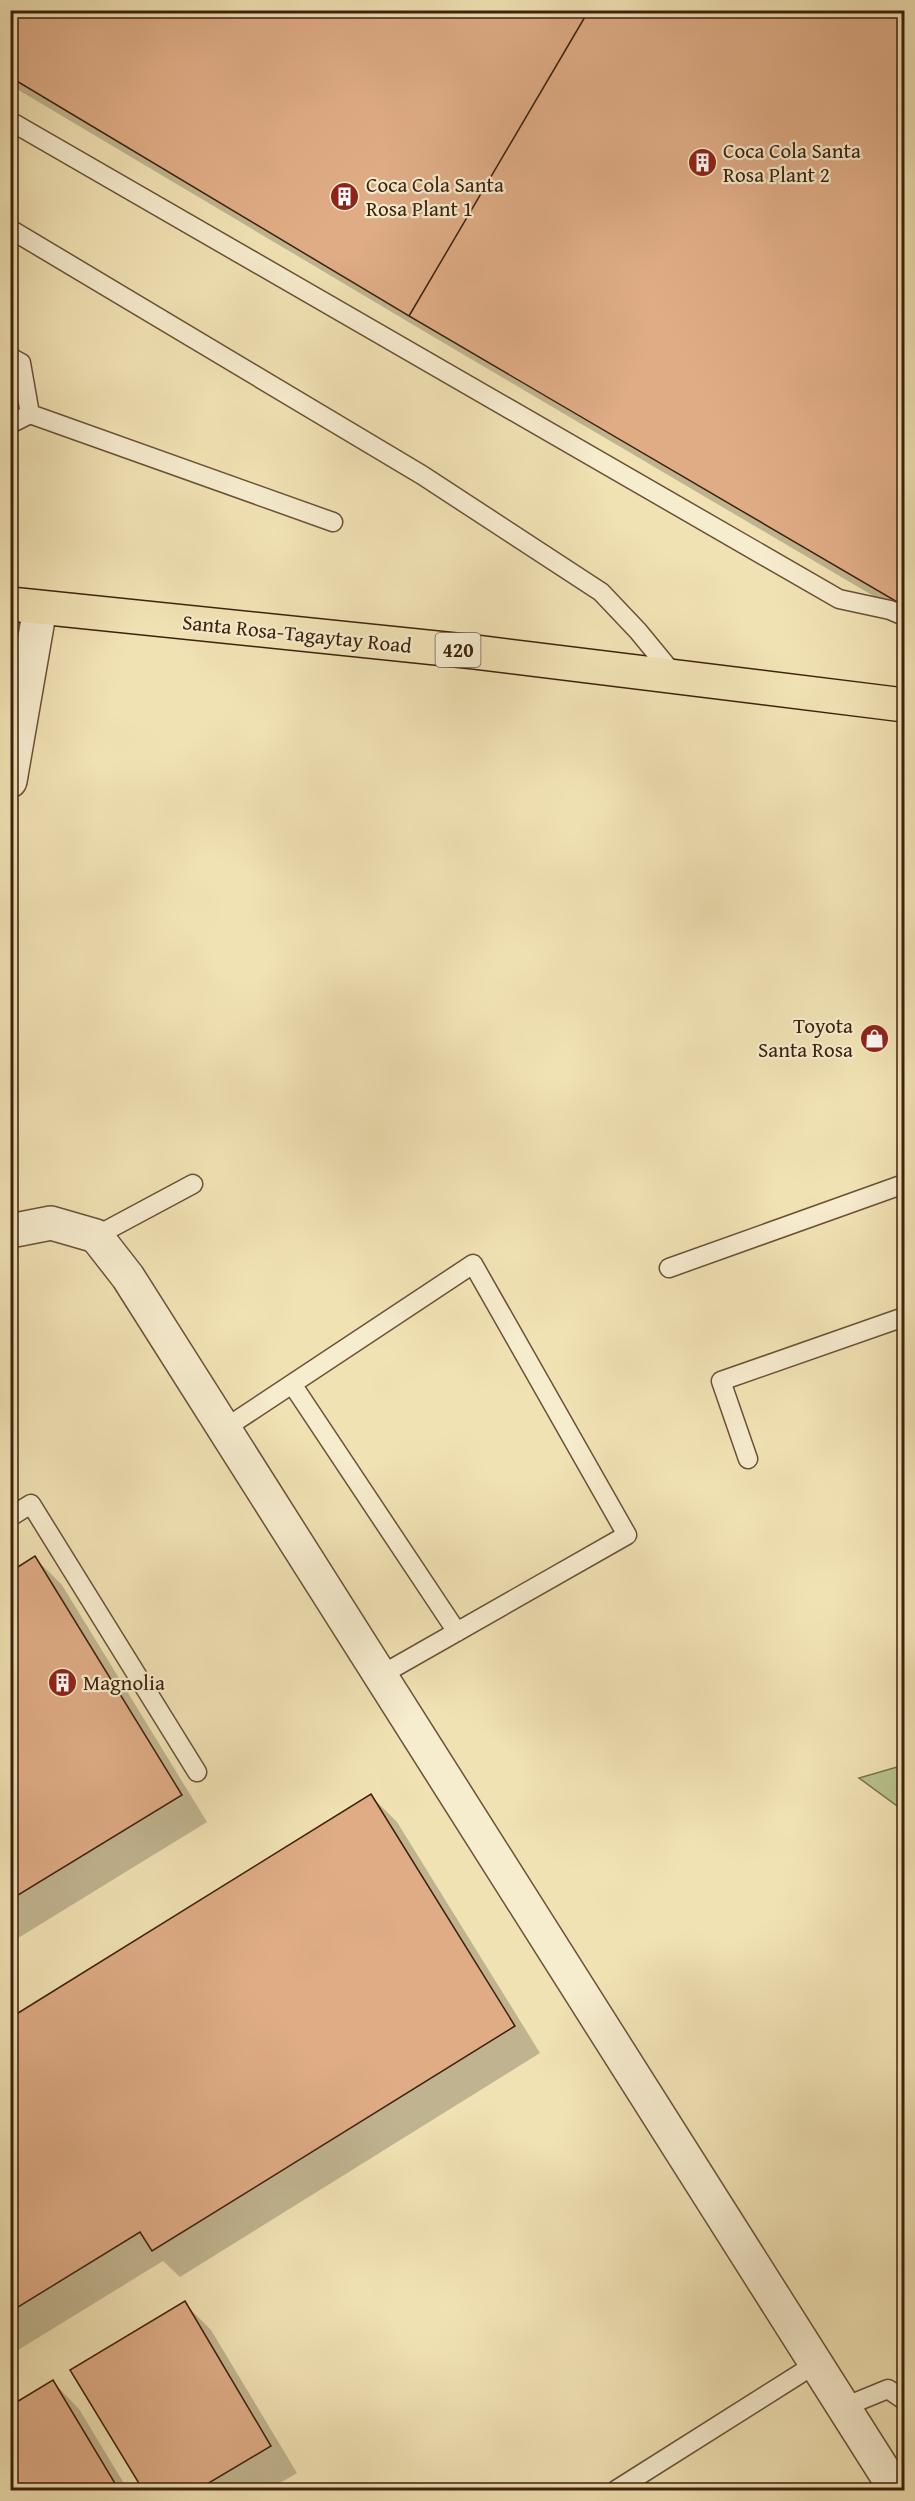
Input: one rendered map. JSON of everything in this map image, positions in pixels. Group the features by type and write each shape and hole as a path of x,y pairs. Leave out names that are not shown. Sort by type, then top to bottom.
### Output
{"main road":[{"name":"Santa Rosa-Tagaytay Road","path":"25,606 475,652 904,705"}],"street":[{"path":"10,781 25,606"},
{"path":"10,1231 51,1223 96,1236 128,1277 896,2490"}],"lane":[{"path":"10,121 839,599 890,610 904,616"},
{"path":"10,229 422,475 601,592 638,631 675,676"},
{"path":"10,357 21,363 30,414"},
{"path":"10,424 30,414 333,522"},
{"path":"96,1236 193,1184"},
{"path":"669,1268 904,1184"},
{"path":"224,1429 473,1264 627,1536 381,1675"},
{"path":"748,1459 721,1381 904,1317"},
{"path":"292,1384 457,1632"},
{"path":"10,1517 31,1504 197,1772"},
{"path":"616,2490 817,2363"},
{"path":"844,2406 888,2389 904,2400"}],"green space":[{"path":"904,1765 904,1811 859,1778"}],"building":[{"name":"Coca Cola Santa Rosa Plant 1","path":"10,10 589,10 409,316 10,77"},
{"name":"Coca Cola Santa Rosa Plant 2","path":"589,10 904,10 904,606 409,316"},
{"name":"Magnolia","path":"35,1556 182,1795 10,1900 10,1572"},
{"path":"371,1794 515,2026 152,2251 140,2232 10,2312 10,2018"},
{"path":"185,2301 271,2446 197,2490 143,2490 70,2370"},
{"path":"53,2380 119,2490 10,2490 10,2406"}],"place":[{"name":"Coca Cola Santa Rosa Plant 2","path":"702,163"},
{"name":"Coca Cola Santa Rosa Plant 1","path":"345,197"},
{"name":"Toyota Santa Rosa","path":"874,1038"},
{"name":"Magnolia","path":"62,1683"}]}
